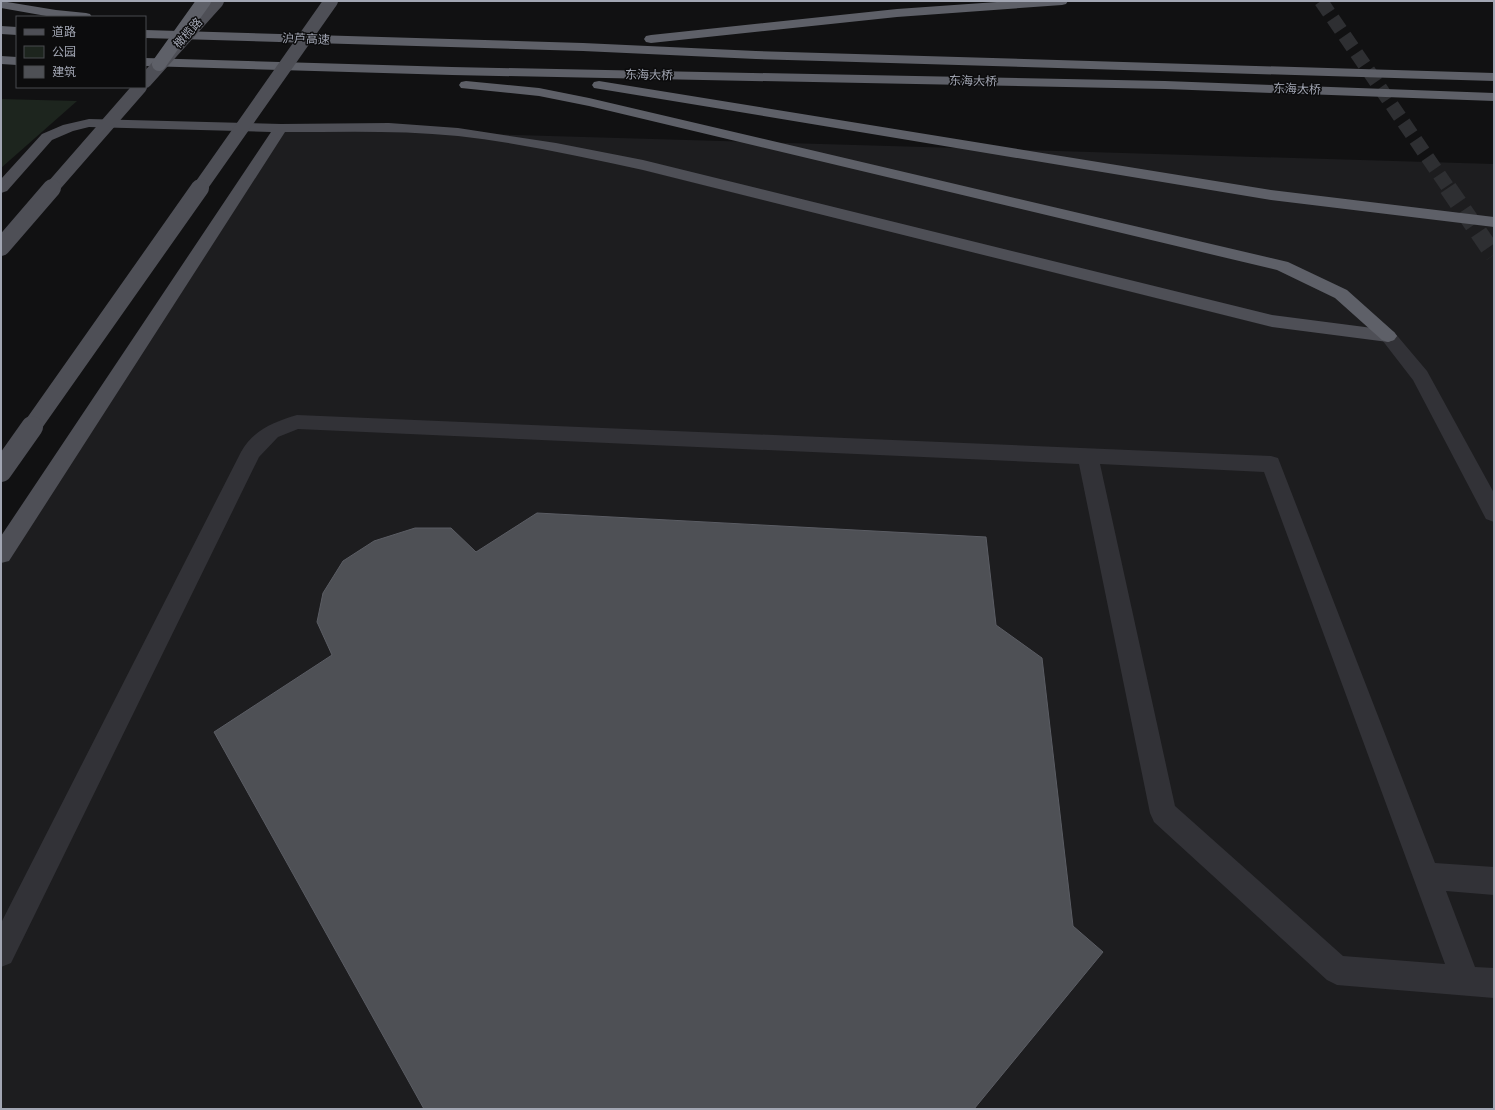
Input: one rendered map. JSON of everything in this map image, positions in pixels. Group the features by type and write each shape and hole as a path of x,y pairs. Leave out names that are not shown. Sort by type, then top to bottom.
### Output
{"highway":[{"path":"152,66 204,1"},
{"path":"583,47 897,13 1062,1"},
{"path":"1,4 76,16"},
{"path":"146,23 467,43"},
{"path":"1,30 16,31"},
{"name":"沪芦高速","path":"146,34 467,43"},
{"name":"东海大桥","path":"467,43 756,55 1494,78"},
{"path":"1,59 16,60"},
{"name":"沪芦高速","path":"146,62 452,71"},
{"path":"152,66 484,86 540,92 589,102 1282,266 1341,294 1388,336"},
{"path":"452,71 532,77 604,86 1271,195 1494,222"},
{"name":"东海大桥","path":"452,71 1165,84 1494,97"}],"main road":[{"name":"橄榄路","path":"146,79 152,66 217,1"},
{"path":"1,471 331,1"},
{"path":"1,248 139,88"},
{"path":"1,188 47,137 68,128 89,123 281,128 396,128 458,132 556,147 643,166 1272,321 1388,336"},
{"path":"1,554 281,128"}],"street":[{"path":"1388,336 1420,376 1494,513"},
{"path":"1,953 251,452 271,432 296,422 1271,464 1465,980"},
{"path":"1088,456 1163,813 1338,970 1494,983"},
{"path":"1426,876 1494,881"}],"shaded area":[{"path":"281,128 1494,164 1494,1109 1,1109 1,546"}],"green space":[{"path":"1,99 77,101 1,168"}],"building":[{"path":"537,513 986,537 996,625 1042,658 1073,926 1103,952 974,1109 424,1109 214,732 332,655 317,622 323,593 343,561 374,541 415,528 451,528 476,552"}],"tunnel":[{"path":"1321,1 1449,189"},
{"path":"1448,188 1494,255"}]}
